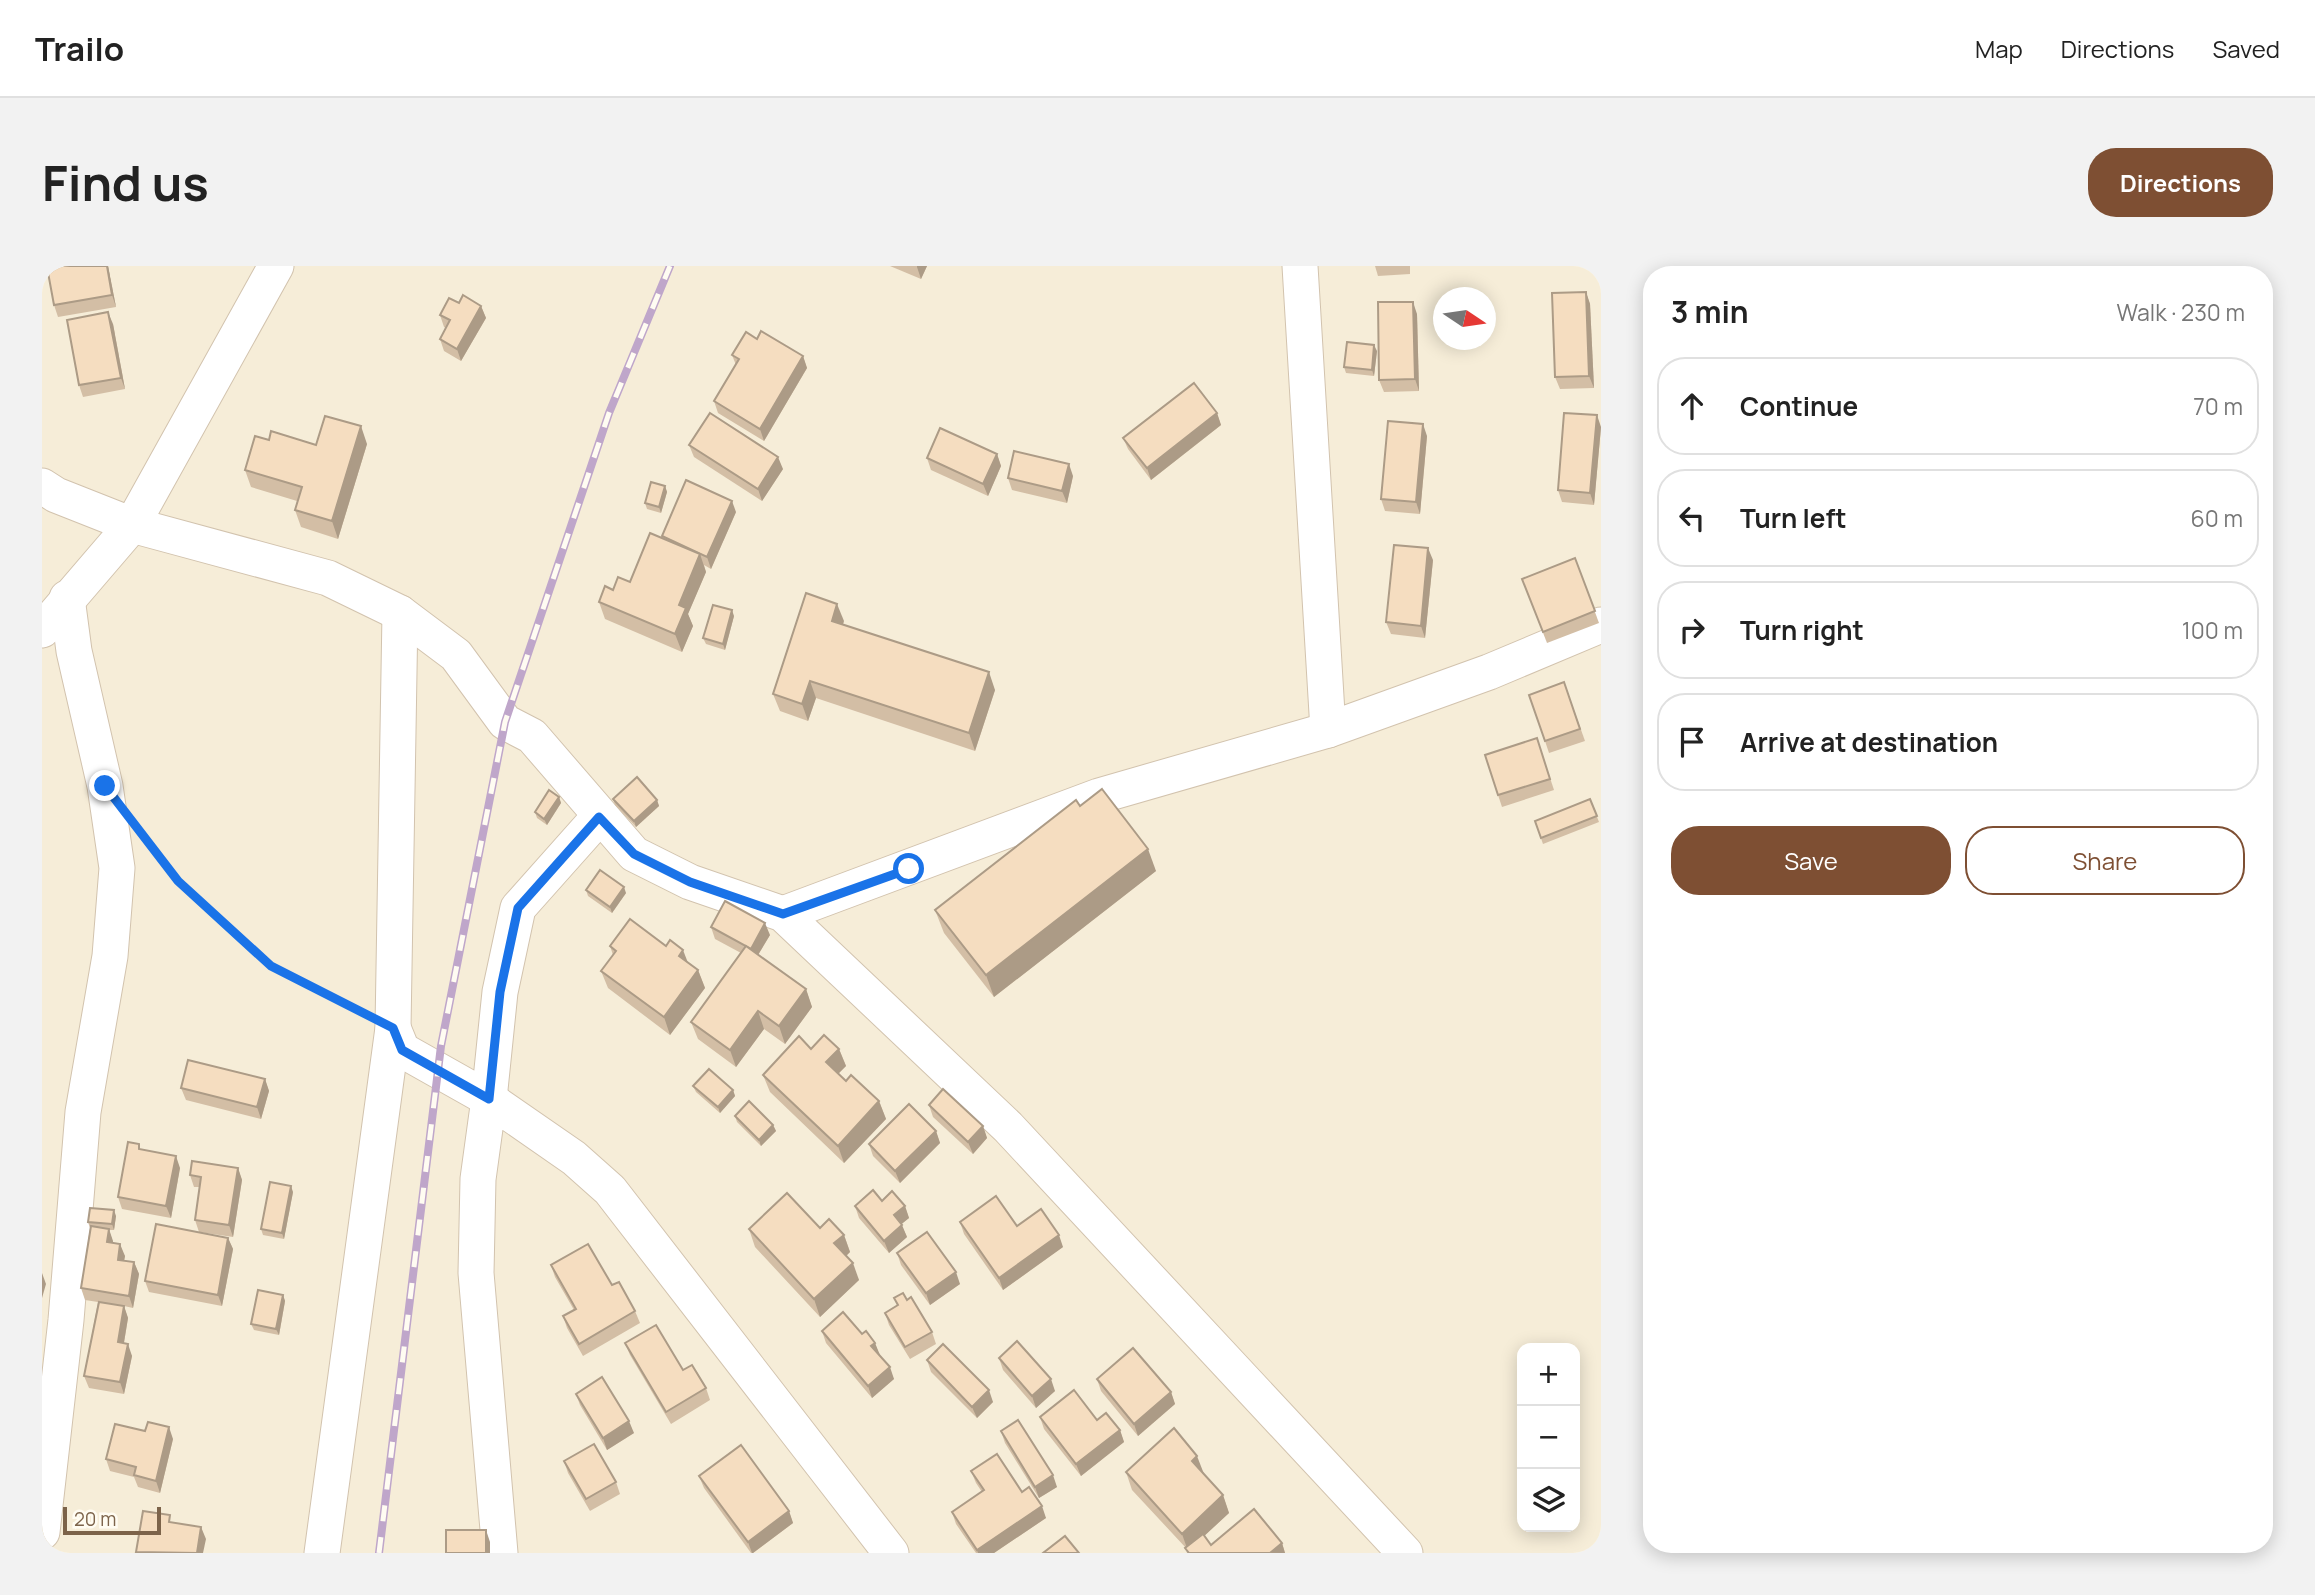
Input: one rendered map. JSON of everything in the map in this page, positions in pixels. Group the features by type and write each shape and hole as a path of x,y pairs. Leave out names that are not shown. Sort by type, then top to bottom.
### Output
{"street":[{"path":"42,630 132,525 276,266"},
{"path":"1300,266 1328,730"},
{"path":"42,486 56,495 132,525 328,578 400,612 456,655 505,722 531,736 634,854 690,882 783,914 1008,1127 1405,1553"},
{"path":"42,1532 66,1320 83,1112 110,956 117,868 105,786 74,651 67,598"},
{"path":"322,1553 393,1028 400,612"},
{"path":"783,914 1099,796 1328,730 1489,672 1601,625"},
{"path":"500,1553 477,1273 478,1179 500,992 518,908 599,817"},
{"path":"393,1028 402,1050 489,1099 574,1158 610,1190 891,1553"}],"path":[{"path":"146,839 178,881 271,966 393,1028"}],"shaded area":[{"path":"42,266 1601,266 1601,1553 42,1553"}],"building":[{"path":"107,266 112,295 54,305 47,267"},
{"path":"1586,292 1589,376 1555,377 1552,293"},
{"path":"463,295 481,306 457,349 440,339 450,320 440,315 449,298 459,303"},
{"path":"1378,302 1413,302 1415,379 1379,380"},
{"path":"108,312 121,378 79,385 67,320"},
{"path":"761,331 803,356 760,429 714,401 739,359 732,355 746,332 757,339"},
{"path":"1347,342 1374,345 1372,370 1344,367"},
{"path":"1194,383 1217,413 1147,468 1123,438"},
{"path":"710,413 778,457 758,489 689,445"},
{"path":"1564,413 1597,415 1590,493 1558,490"},
{"path":"325,416 361,426 332,521 295,510 302,487 245,470 255,436 269,440 271,431 316,445"},
{"path":"1388,421 1423,424 1416,502 1381,499"},
{"path":"940,428 997,454 983,484 927,458"},
{"path":"1014,451 1069,464 1062,491 1008,478"},
{"path":"686,480 732,501 707,557 662,536"},
{"path":"651,482 665,486 659,507 645,503"},
{"path":"650,533 700,554 679,605 686,608 675,634 599,602 605,586 613,590 618,577 630,582"},
{"path":"1394,545 1428,548 1421,626 1386,622"},
{"path":"1575,558 1595,611 1543,632 1522,579"},
{"path":"806,593 837,604 832,621 989,672 969,733 810,681 802,704 773,694"},
{"path":"713,605 732,610 723,644 703,638"},
{"path":"1564,682 1580,729 1545,741 1529,695"},
{"path":"1537,738 1550,779 1498,795 1485,755"},
{"path":"637,777 657,800 634,821 613,799"},
{"path":"1102,789 1148,849 986,975 935,910 1076,800 1080,806"},
{"path":"549,790 559,797 544,819 535,812"},
{"path":"1590,799 1597,816 1541,838 1535,821"},
{"path":"600,870 624,887 610,907 586,890"},
{"path":"725,901 765,923 751,949 711,927"},
{"path":"630,919 666,946 670,940 683,950 679,956 698,970 664,1017 601,971 616,951 610,946"},
{"path":"746,946 806,989 779,1026 758,1011 730,1050 691,1022"},
{"path":"824,1035 839,1049 826,1062 846,1081 851,1075 879,1101 838,1146 763,1075 799,1036 811,1049"},
{"path":"188,1060 265,1079 257,1107 181,1088"},
{"path":"709,1069 733,1090 718,1107 693,1086"},
{"path":"943,1089 983,1126 968,1142 929,1105"},
{"path":"749,1101 773,1125 759,1140 735,1116"},
{"path":"909,1104 936,1131 895,1171 869,1144"},
{"path":"128,1142 139,1144 139,1149 176,1156 166,1206 118,1197"},
{"path":"192,1161 238,1168 229,1225 195,1220 201,1177 190,1175"},
{"path":"270,1182 291,1186 282,1233 261,1229"},
{"path":"873,1190 882,1201 892,1191 905,1206 894,1215 902,1225 884,1241 855,1206"},
{"path":"787,1193 820,1228 829,1219 844,1235 834,1243 853,1263 814,1299 749,1229"},
{"path":"996,1196 1017,1226 1041,1209 1059,1235 999,1278 960,1222"},
{"path":"90,1208 114,1210 112,1224 88,1222"},
{"path":"156,1224 228,1238 218,1295 145,1281"},
{"path":"91,1226 109,1229 107,1242 120,1244 118,1260 134,1262 129,1296 81,1288"},
{"path":"927,1232 956,1272 926,1293 897,1253"},
{"path":"588,1244 612,1285 619,1282 635,1311 579,1344 563,1316 576,1309 551,1265"},
{"path":"258,1290 283,1295 276,1329 251,1324"},
{"path":"903,1293 907,1300 911,1297 932,1332 905,1347 885,1313 898,1305 894,1298"},
{"path":"99,1302 124,1306 118,1342 128,1344 120,1382 84,1376"},
{"path":"843,1312 862,1334 866,1331 875,1343 871,1346 890,1367 868,1386 822,1331"},
{"path":"656,1325 683,1370 692,1365 706,1388 666,1412 625,1343"},
{"path":"1017,1341 1051,1379 1032,1396 999,1358"},
{"path":"943,1344 989,1390 972,1407 927,1360"},
{"path":"1133,1348 1171,1392 1134,1424 1097,1379"},
{"path":"602,1377 629,1421 603,1438 576,1394"},
{"path":"1074,1390 1097,1420 1106,1413 1120,1430 1076,1464 1040,1417"},
{"path":"1018,1420 1053,1475 1035,1487 1001,1431"},
{"path":"148,1422 169,1427 156,1481 134,1475 136,1467 106,1459 115,1424 145,1431"},
{"path":"1174,1428 1197,1456 1192,1461 1223,1495 1182,1534 1126,1472"},
{"path":"594,1444 616,1482 586,1499 564,1461"},
{"path":"741,1445 789,1511 748,1542 699,1476"},
{"path":"997,1454 1022,1492 1029,1487 1042,1506 977,1550 952,1512 984,1490 971,1471"},
{"path":"1254,1509 1282,1543 1270,1553 1189,1553 1185,1548 1203,1534 1211,1545"},
{"path":"143,1511 170,1515 169,1522 201,1527 197,1553 136,1552"},
{"path":"446,1530 486,1530 486,1553 446,1553"},
{"path":"1065,1536 1079,1553 1043,1553"}],"railway":[{"path":"379,1553 441,1046 505,722 609,413 670,266"}],"route":[{"path":"105,786 178,881 271,966 393,1028 402,1050 489,1099 500,992 508,942 518,908 599,817 634,854 690,882 783,914 909,869"}]}
